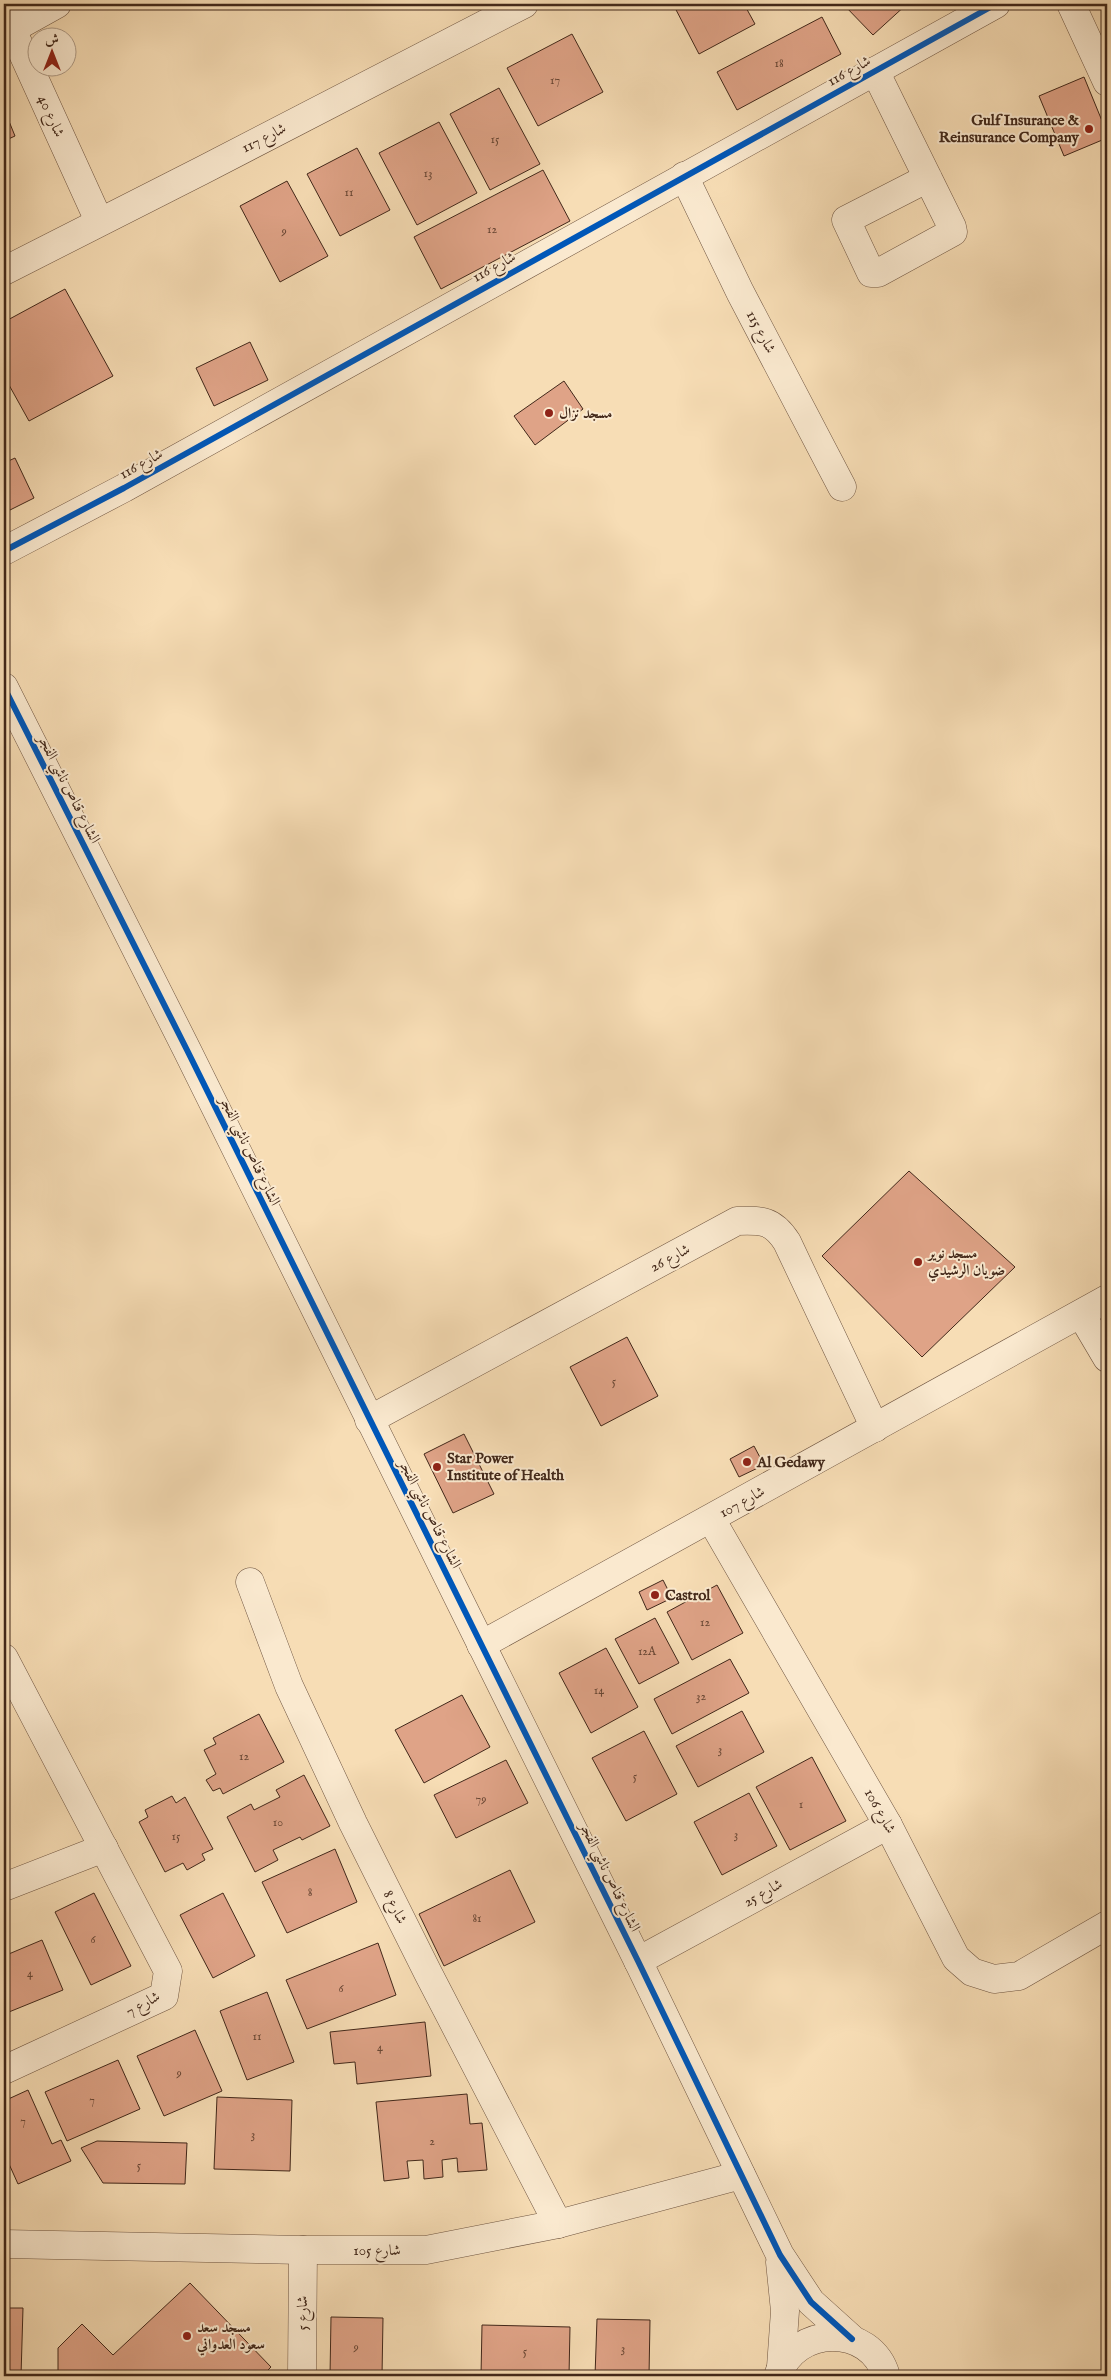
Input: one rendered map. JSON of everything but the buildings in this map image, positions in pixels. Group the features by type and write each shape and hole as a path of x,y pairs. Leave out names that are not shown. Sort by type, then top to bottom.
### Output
{"street":[{"path":"8,20 58,4"},
{"name":"شارع 117","path":"4,270 201,171 524,4"},
{"name":"شارع 116","path":"4,551 124,488 996,4"},
{"path":"1071,4 1107,82"},
{"name":"شارع 40","path":"8,20 99,221"},
{"name":"شارع 116","path":"875,70 928,178"},
{"name":"شارع 115","path":"684,176 740,292 842,487"},
{"name":"الشارع قناص ناشي الفجر","path":"4,687 638,1961 780,2256 811,2302 852,2339 871,2351 887,2374"},
{"name":"شارع 26","path":"369,1420 737,1222 760,1220 778,1228 787,1242 875,1428"},
{"name":"شارع 107","path":"481,1645 1107,1299"},
{"path":"1081,1314 1107,1358"},
{"name":"شارع 106","path":"711,1519 888,1825 956,1958 972,1972 994,1979 1018,1976 1107,1925"},
{"name":"شارع 8","path":"250,1582 289,1686 353,1823 558,2224"},
{"name":"شارع 7","path":"4,1658 168,1971 164,1996 4,2070"},
{"name":"شارع 25","path":"638,1961 888,1825"},
{"path":"4,1887 104,1848"},
{"name":"شارع 105","path":"4,2244 303,2250 426,2250 558,2224 741,2175"},
{"name":"شارع 5","path":"302,2376 303,2250"},
{"name":"الشارع قناص ناشي الفجر","path":"779,2372 785,2311 780,2256"},
{"path":"779,2372 791,2353 804,2343 819,2337 836,2336 852,2339"}],"cycle path":[{"path":"4,551 124,488 996,4"},
{"path":"4,687 187,1050 638,1961 780,2255 811,2302 852,2339"}],"place":[{"name":"Gulf Insurance & Reinsurance Company","path":"1089,129"},
{"name":"مسجد نزال","path":"549,413"},
{"name":"مسجد نوير ضويان الرشيدي","path":"918,1262"},
{"name":"Al Gedawy","path":"747,1462"},
{"name":"Star Power Institute of Health","path":"437,1467"},
{"name":"Castrol","path":"655,1595"},
{"name":"مسجد سعد سعود العدواني","path":"187,2336"}]}
